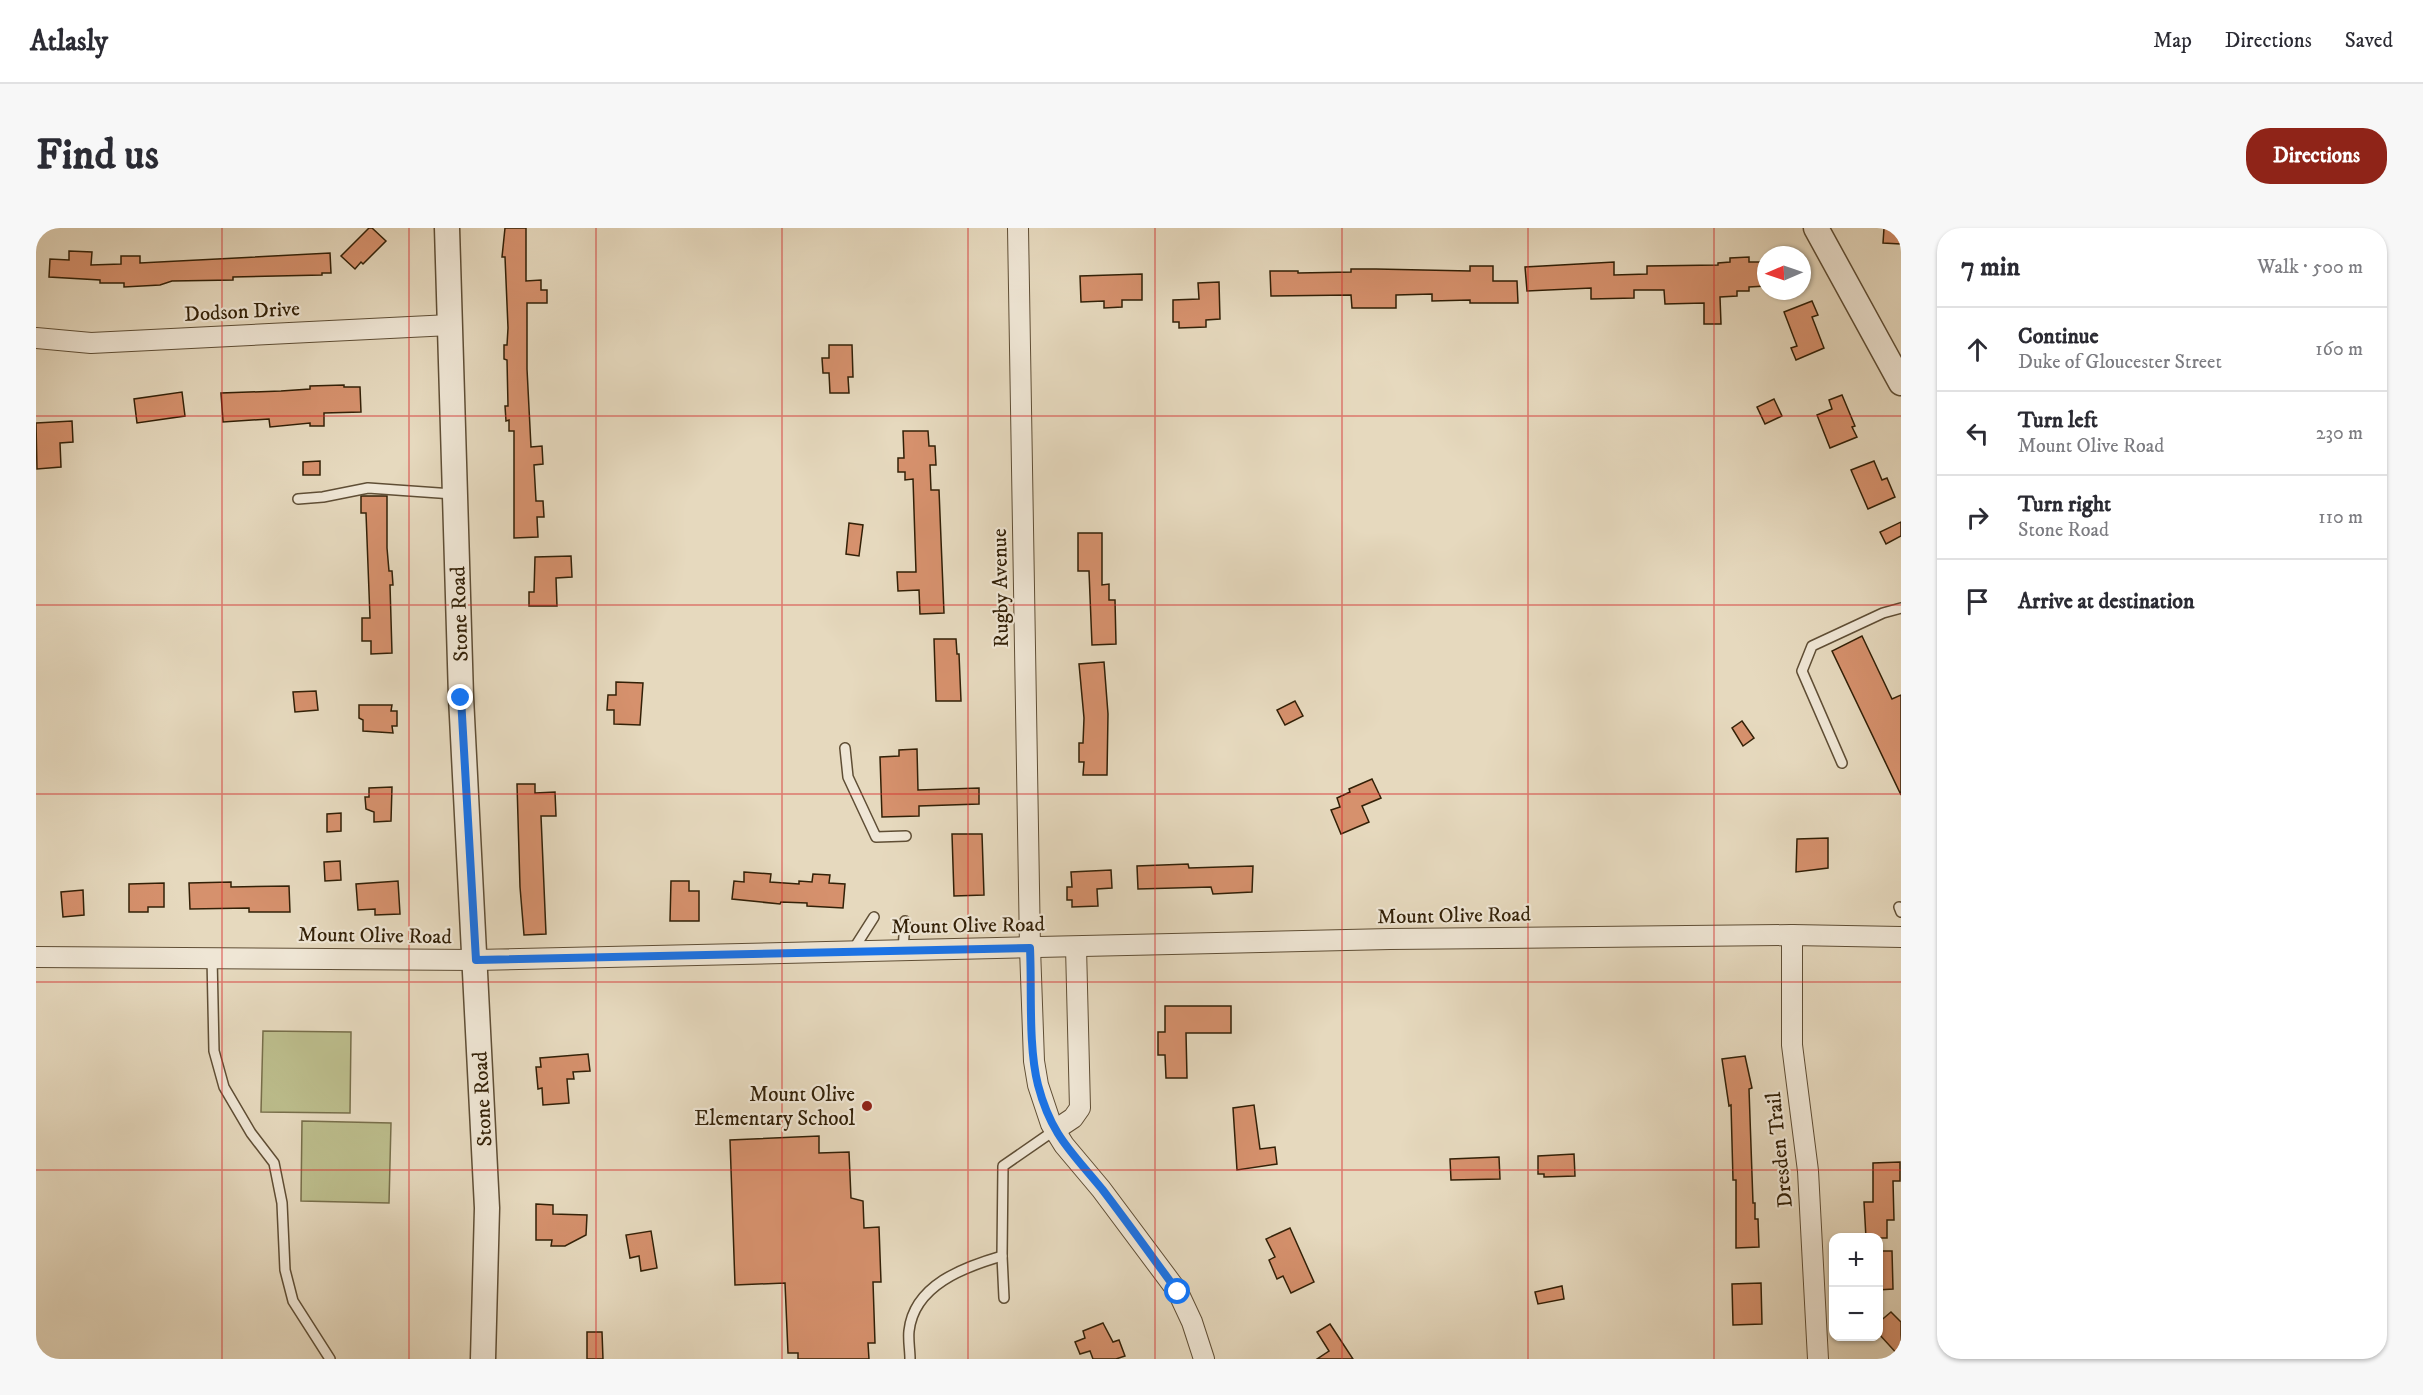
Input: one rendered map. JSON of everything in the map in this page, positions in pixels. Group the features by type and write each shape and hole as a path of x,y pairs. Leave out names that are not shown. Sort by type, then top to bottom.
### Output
{"street":[{"name":"Stone Road","path":"447,228 461,694 488,1208 483,1359"},
{"name":"Rugby Avenue","path":"1018,228 1030,948 1034,1061 1038,1085 1051,1124 1064,1145 1101,1189 1178,1292 1192,1322 1204,1359"},
{"path":"1816,228 1901,383"},
{"name":"Dodson Drive","path":"36,338 49,341 91,343 450,325"},
{"name":"Mount Olive Road","path":"36,957 476,960 1390,939 1792,935 1901,937"},
{"name":"Dresden Trail","path":"1792,935 1792,1045 1808,1171 1818,1359"},
{"path":"1055,1130 1073,1118 1080,1108 1076,947"}],"lane":[{"path":"298,499 323,497 368,488 455,494"},
{"path":"1842,763 1802,671 1812,646 1883,613 1901,608"},
{"path":"845,748 848,777 876,837 906,836"},
{"path":"852,951 874,917"},
{"path":"903,950 905,921"},
{"path":"212,957 214,1051 224,1087 251,1132 274,1163 282,1203 285,1270 293,1301 330,1359"},
{"path":"1004,1298 1003,1166 1055,1130"},
{"path":"910,1359 909,1329 921,1298 944,1279 976,1263 1002,1256"}],"green space":[{"path":"263,1031 351,1032 350,1113 261,1112"},
{"path":"302,1121 391,1123 389,1203 301,1201"}],"building":[{"path":"369,228 372,228 386,241 355,269 341,256"},
{"path":"505,228 526,228 526,281 541,280 541,290 547,290 547,303 527,303 527,369 531,447 542,446 543,464 534,465 536,501 543,501 544,517 537,517 538,537 514,538 514,431 509,431 505,406 508,406 507,360 504,359 504,345 507,345 508,328 505,257 502,257"},
{"path":"1884,228 1901,228 1901,244 1883,243"},
{"path":"69,251 92,252 91,265 121,264 121,256 140,256 140,263 330,253 331,273 233,277 233,280 172,281 160,285 124,287 124,283 100,283 100,280 49,277 50,259 69,260"},
{"path":"1749,257 1749,262 1757,262 1757,287 1749,287 1749,291 1737,291 1737,296 1720,297 1721,324 1704,324 1704,303 1665,304 1664,290 1634,290 1634,298 1591,299 1591,288 1527,291 1525,267 1614,262 1614,275 1647,274 1647,266 1718,265 1718,263 1730,262 1730,258"},
{"path":"1470,266 1493,266 1493,281 1517,281 1518,303 1470,303 1470,300 1432,301 1432,294 1396,295 1396,308 1352,308 1351,295 1271,296 1270,271 1351,272 1351,269 1376,269 1470,271"},
{"path":"1142,274 1142,300 1122,300 1122,307 1104,308 1104,301 1081,302 1080,276"},
{"path":"1219,282 1220,319 1206,320 1206,327 1179,328 1179,322 1173,322 1173,300 1199,299 1198,283"},
{"path":"1812,301 1818,315 1812,317 1824,348 1796,360 1791,348 1797,346 1784,312"},
{"path":"829,345 852,345 853,377 848,377 849,393 830,393 829,373 823,373 822,358 829,358"},
{"path":"344,385 344,387 360,387 361,412 324,413 324,426 310,426 310,423 270,427 269,419 223,422 221,393 281,391 310,389 310,386"},
{"path":"182,392 185,416 137,423 134,399"},
{"path":"1842,395 1855,426 1852,427 1857,437 1830,448 1817,415 1832,409 1829,400"},
{"path":"1774,399 1782,416 1765,424 1757,407"},
{"path":"72,421 73,442 60,443 61,467 37,469 36,423"},
{"path":"903,431 928,431 929,446 935,446 936,465 930,465 931,490 939,490 944,613 920,614 919,590 898,591 897,572 916,572 913,479 905,480 905,472 898,472 898,458 904,458"},
{"path":"320,461 320,475 303,475 303,462"},
{"path":"1874,461 1882,480 1887,478 1895,497 1868,509 1851,470"},
{"path":"361,496 387,496 387,548 393,585 390,585 392,653 371,654 371,641 362,641 362,618 370,618 366,513 361,513"},
{"path":"1901,522 1901,536 1886,544 1880,532"},
{"path":"849,523 863,525 859,556 846,554"},
{"path":"1078,533 1102,533 1102,585 1109,584 1109,600 1115,600 1116,644 1092,645 1089,571 1078,571"},
{"path":"571,556 572,577 556,578 557,606 529,606 529,592 534,592 535,557"},
{"path":"1862,636 1892,699 1901,695 1901,795 1832,651"},
{"path":"934,639 956,639 961,701 936,701"},
{"path":"1104,662 1108,714 1107,775 1083,775 1084,762 1079,762 1079,743 1083,743 1084,718 1079,664"},
{"path":"616,682 643,683 640,725 614,724 614,710 607,710 608,695 616,695"},
{"path":"316,691 318,710 295,712 293,692"},
{"path":"1295,701 1303,716 1285,725 1277,710"},
{"path":"359,705 392,705 391,711 397,711 397,726 392,726 393,733 363,731 363,720 359,718"},
{"path":"1742,721 1754,738 1743,746 1732,728"},
{"path":"917,749 918,790 979,788 979,804 919,806 919,816 882,817 880,757 899,756 899,750"},
{"path":"1372,779 1381,798 1362,806 1369,822 1341,834 1331,810 1340,807 1337,798 1350,792 1349,789"},
{"path":"517,784 535,784 535,793 555,792 556,816 541,816 546,934 524,935"},
{"path":"392,787 391,821 374,822 374,812 366,809 365,797 369,797 369,788"},
{"path":"341,813 341,831 327,832 327,814"},
{"path":"952,834 982,834 984,895 954,896"},
{"path":"1828,838 1828,868 1796,872 1797,839"},
{"path":"340,861 341,880 325,881 324,862"},
{"path":"1188,864 1189,868 1253,866 1252,892 1213,894 1211,887 1138,889 1137,866"},
{"path":"1111,870 1112,888 1097,889 1098,906 1072,907 1072,900 1067,900 1067,887 1072,887 1071,872"},
{"path":"744,872 771,874 770,882 799,884 799,881 812,882 813,874 830,875 829,883 845,884 843,908 807,906 807,903 781,902 780,904 732,899 734,881 744,882"},
{"path":"398,881 400,914 375,915 375,909 358,910 356,884"},
{"path":"671,881 689,881 689,891 699,891 699,921 670,921"},
{"path":"231,882 231,887 289,886 290,912 249,912 249,908 190,909 189,883"},
{"path":"164,883 164,907 148,907 148,912 129,912 129,884"},
{"path":"83,890 84,915 63,917 61,892"},
{"path":"1165,1006 1231,1006 1231,1033 1186,1033 1187,1078 1166,1078 1165,1055 1158,1055 1158,1032 1165,1032"},
{"path":"588,1054 590,1071 573,1072 574,1079 567,1079 569,1103 543,1105 542,1088 538,1089 536,1067 541,1067 540,1058"},
{"path":"1745,1056 1752,1088 1749,1089 1753,1203 1755,1203 1755,1219 1758,1219 1759,1247 1736,1248 1736,1180 1733,1180 1731,1105 1729,1106 1722,1059"},
{"path":"1254,1105 1260,1149 1275,1147 1277,1164 1237,1170 1233,1108"},
{"path":"819,1136 819,1153 849,1152 851,1198 863,1201 864,1228 879,1227 881,1282 873,1282 875,1343 868,1343 869,1359 798,1359 798,1353 788,1353 785,1283 735,1285 730,1140"},
{"path":"1574,1154 1575,1176 1544,1177 1544,1174 1538,1174 1538,1156"},
{"path":"1499,1157 1500,1179 1451,1180 1450,1159"},
{"path":"1900,1162 1900,1181 1893,1181 1894,1220 1887,1220 1887,1238 1883,1238 1883,1233 1866,1233 1864,1202 1873,1202 1873,1163"},
{"path":"536,1204 553,1205 553,1214 587,1215 586,1235 565,1246 551,1246 552,1240 536,1240"},
{"path":"1290,1228 1314,1282 1291,1293 1283,1276 1277,1279 1269,1260 1275,1257 1266,1239"},
{"path":"651,1231 657,1268 641,1271 639,1256 630,1258 626,1235"},
{"path":"1883,1251 1892,1251 1893,1289 1883,1290"},
{"path":"1761,1283 1762,1324 1733,1325 1732,1284"},
{"path":"1562,1286 1564,1299 1538,1304 1535,1292"},
{"path":"1891,1312 1901,1322 1901,1358 1883,1338 1883,1319"},
{"path":"1103,1323 1113,1342 1119,1340 1125,1356 1116,1359 1093,1359 1090,1351 1080,1354 1075,1342 1085,1338 1083,1331"},
{"path":"1330,1324 1353,1359 1317,1359 1329,1351 1317,1332"},
{"path":"587,1332 602,1332 603,1359 587,1359"}],"place":[{"name":"Mount Olive Elementary School","path":"867,1106"}],"route":[{"path":"461,698 476,960 1030,948 1034,1061 1038,1085 1051,1124 1064,1145 1101,1189 1178,1292"}]}
